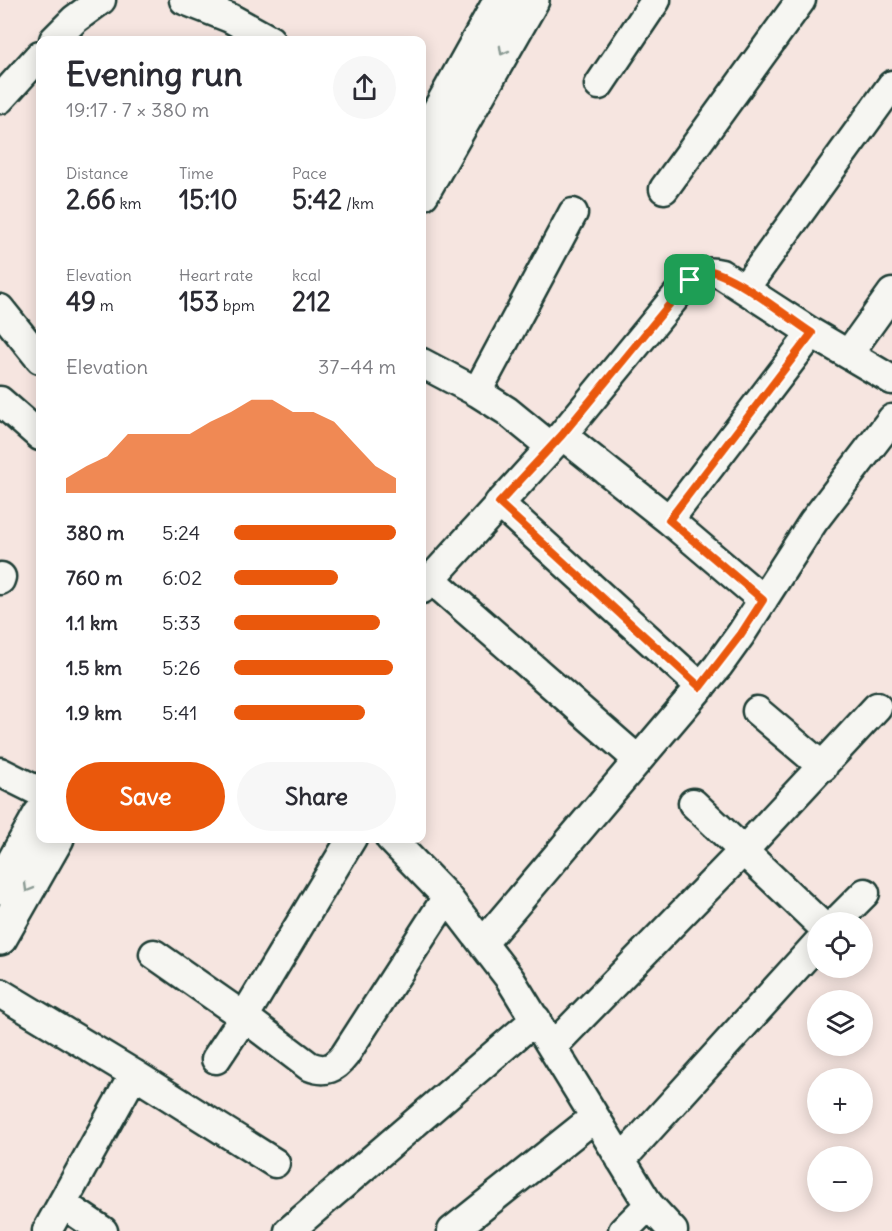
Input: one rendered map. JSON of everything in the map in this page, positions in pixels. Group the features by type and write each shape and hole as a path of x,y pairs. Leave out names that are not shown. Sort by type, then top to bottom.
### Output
{"main road":[{"path":"426,131 501,0"},
{"path":"426,186 532,0"},
{"path":"0,887 36,821"},
{"path":"0,938 54,843"}],"street":[{"path":"58,36 75,19 101,0"},
{"path":"184,0 230,18 263,36"},
{"path":"598,85 656,0"},
{"path":"664,189 801,0"},
{"path":"0,99 36,59"},
{"path":"745,288 892,85"},
{"path":"477,392 573,213"},
{"path":"638,760 426,584 557,441 690,280 700,273 711,271 721,274 812,333 892,380"},
{"path":"849,353 892,293"},
{"path":"0,309 36,355"},
{"path":"669,520 812,333"},
{"path":"426,365 477,392 557,441 669,520 763,600"},
{"path":"0,401 36,432"},
{"path":"483,943 700,687 741,634 813,522 892,419"},
{"path":"499,503 700,687"},
{"path":"552,1047 744,850 877,707"},
{"path":"757,711 823,767"},
{"path":"0,772 36,790"},
{"path":"693,803 808,912"},
{"path":"216,1059 244,1017 349,843"},
{"path":"395,843 447,897 510,979 649,1205 673,1231"},
{"path":"846,912 865,892"},
{"path":"153,954 244,1017 309,1066 317,1070 329,1069 338,1064 345,1055 447,897"},
{"path":"621,1160 807,955"},
{"path":"0,993 275,1163"},
{"path":"289,1231 536,1019"},
{"path":"47,1231 134,1074"},
{"path":"452,1231 595,1117"},
{"path":"63,1204 104,1231"},
{"path":"623,1231 649,1205"}],"route":[{"path":"711,271 721,274 812,333 669,520 763,600 718,666 700,687 499,503 562,435 690,280 700,273 711,271"}]}
